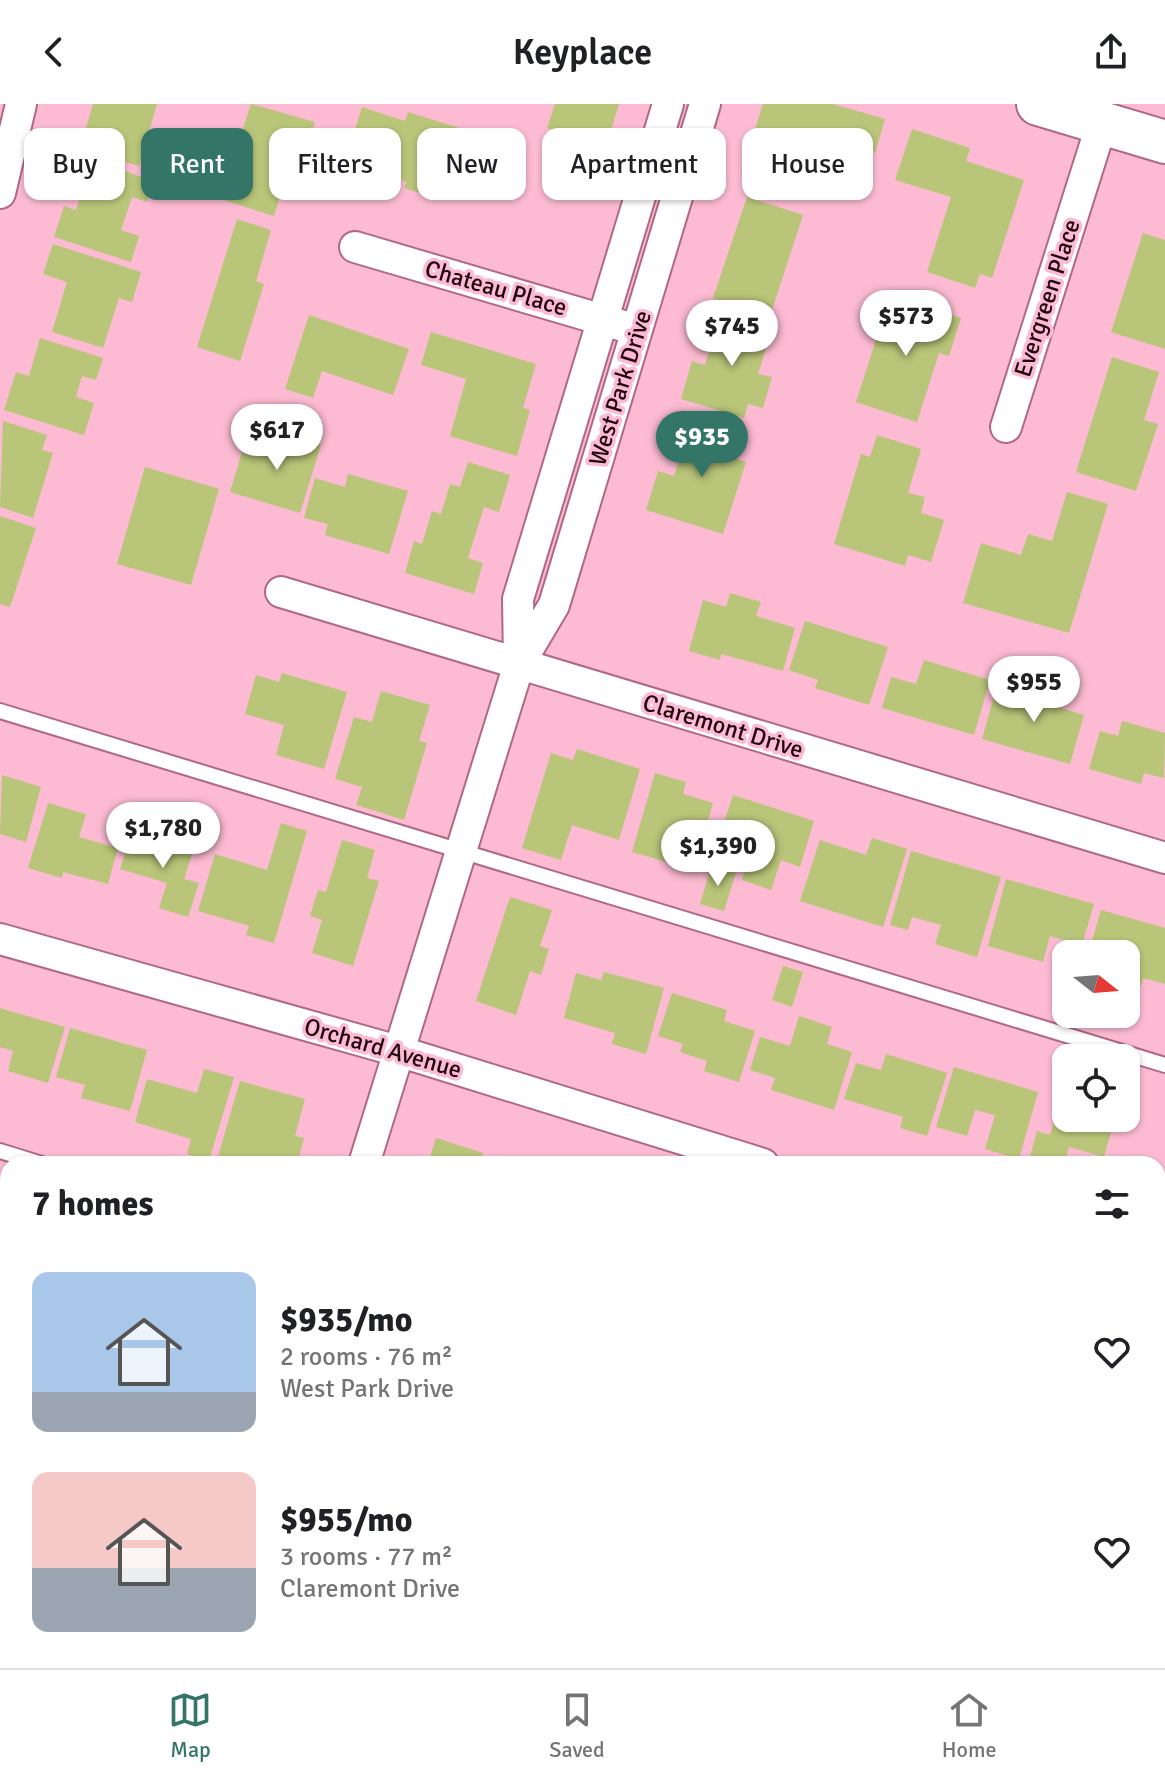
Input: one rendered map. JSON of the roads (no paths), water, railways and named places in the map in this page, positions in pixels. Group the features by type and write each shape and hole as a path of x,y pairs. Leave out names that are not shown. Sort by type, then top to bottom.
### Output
{"street":[{"path":"0,193 21,104"},
{"name":"West Park Drive","path":"519,664 518,599 668,104"},
{"name":"West Park Drive","path":"366,1156 519,664 554,605 705,104"},
{"path":"1038,104 1165,142"},
{"name":"Evergreen Place","path":"1006,427 1102,123"},
{"name":"Chateau Place","path":"355,247 637,330"},
{"name":"Claremont Drive","path":"281,592 1165,858"},
{"name":"Orchard Avenue","path":"0,939 398,1051 737,1156"}],"lane":[{"path":"0,711 1165,1065"}]}
